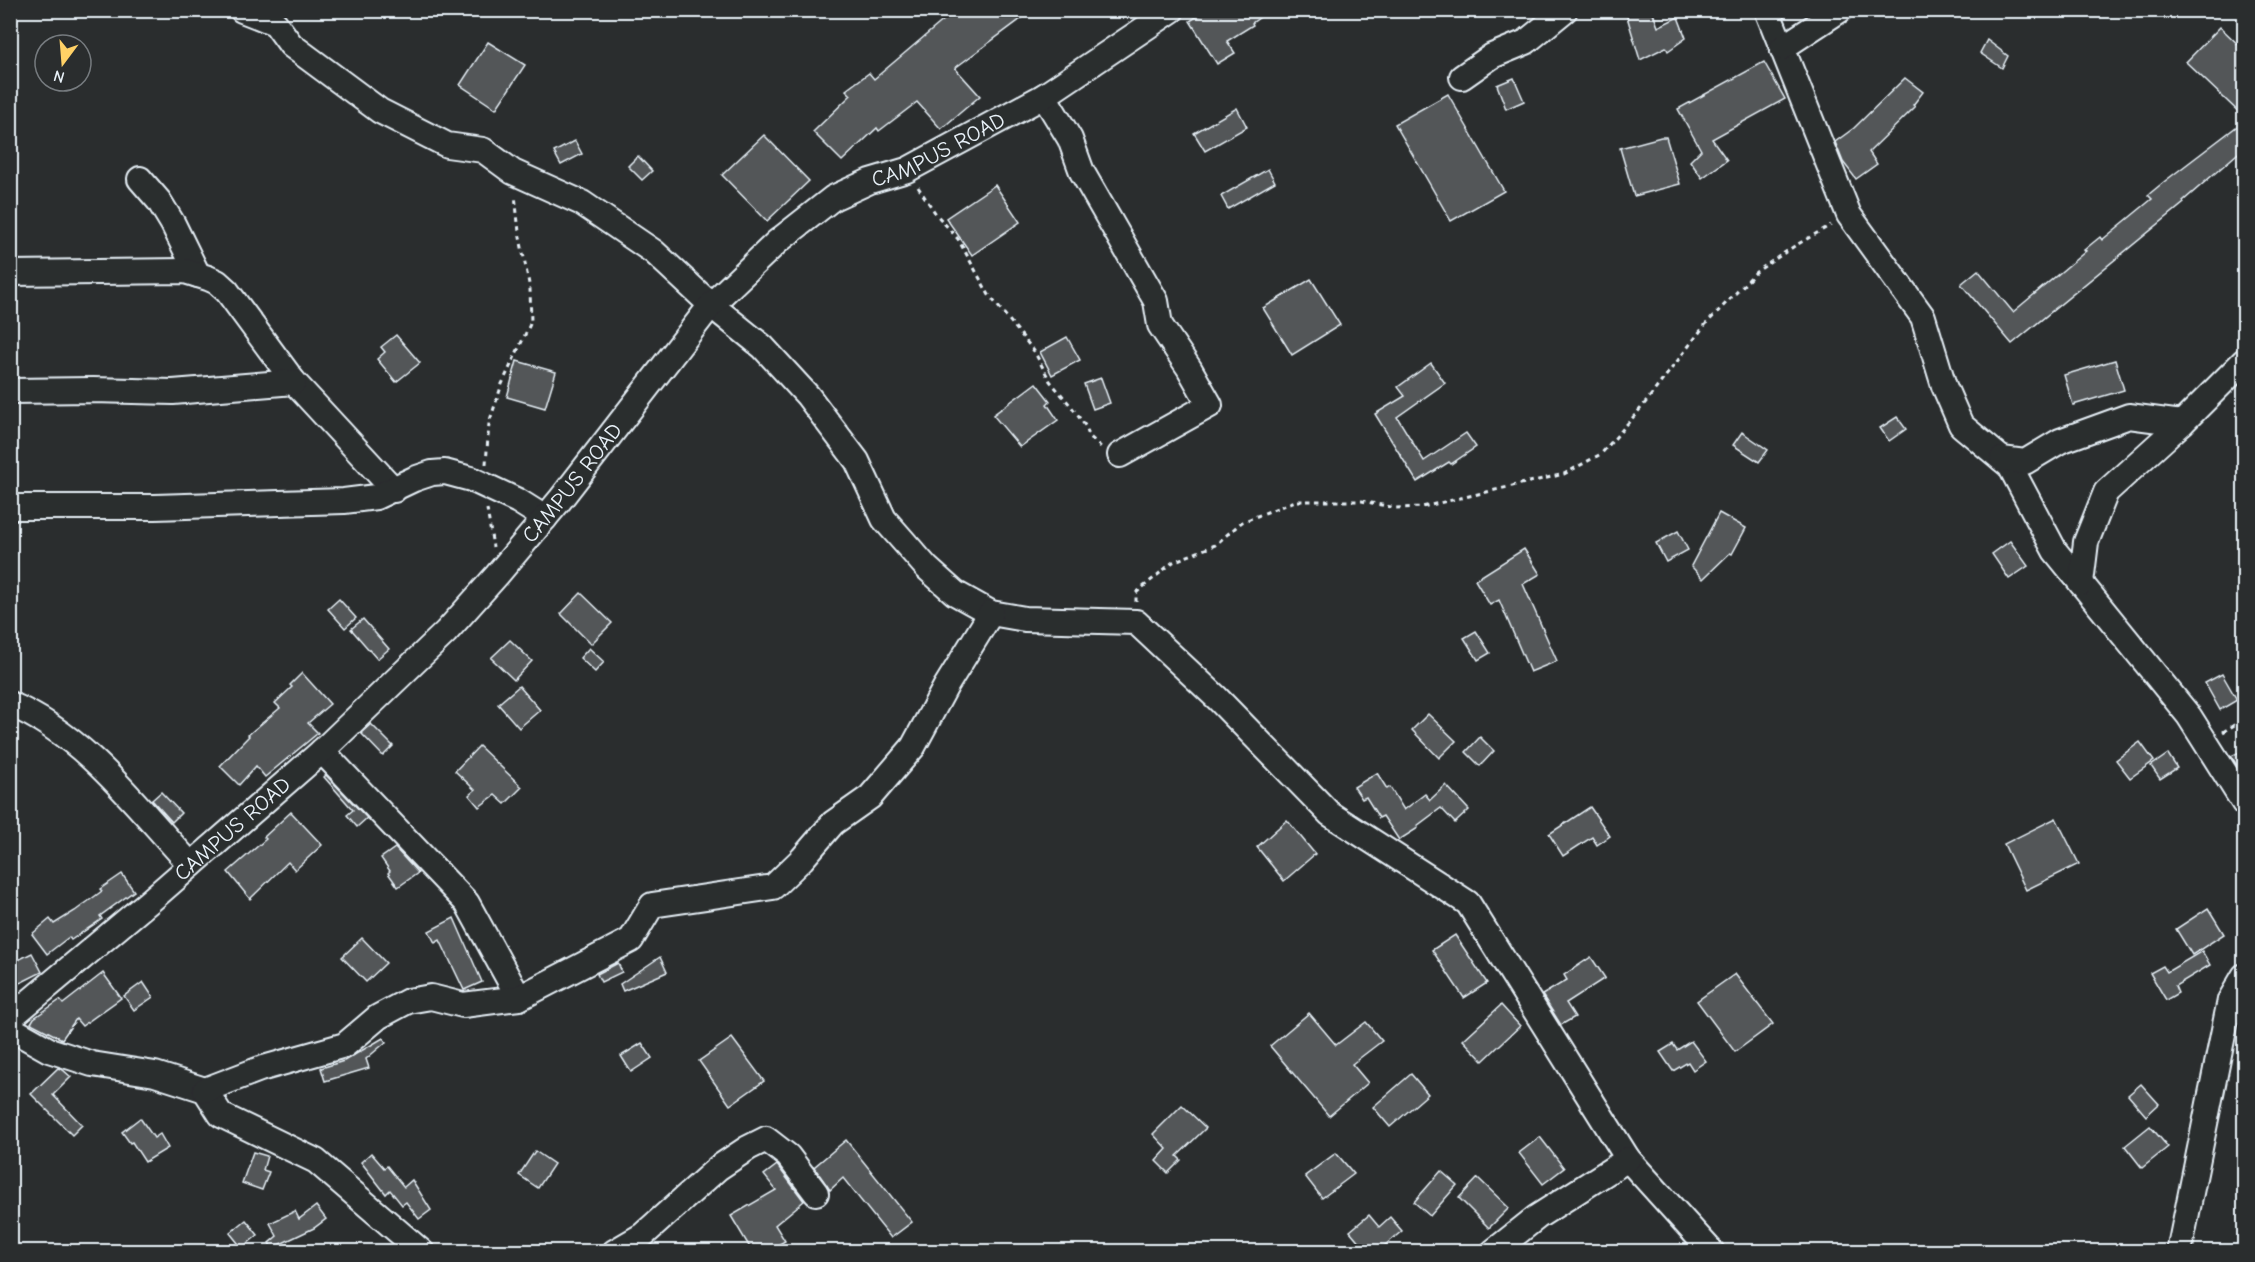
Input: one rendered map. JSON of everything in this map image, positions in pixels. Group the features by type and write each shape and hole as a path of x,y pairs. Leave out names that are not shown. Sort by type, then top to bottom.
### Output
{"street":[{"path":"242,10 275,23 291,45 380,111 447,145 483,150 513,172 591,209 654,252 711,305 763,347 808,396 857,461 885,519 927,568 955,593 991,614 1025,620 1136,622 1217,698 1330,814 1468,903 1628,1159 1712,1251"},
{"name":"CAMPUS ROAD","path":"10,1018 191,866 322,751 446,632 545,518 711,305 777,242 833,198 870,181 907,170 1044,96 1172,10"},
{"path":"1462,77 1492,57 1526,42 1565,10"},
{"path":"1767,10 1849,215 1923,317 1944,386 1961,425 2010,466 2055,551 2189,716 2244,803"},
{"path":"1782,48 1840,10"},
{"path":"1044,96 1070,139 1082,172 1156,301 1160,325 1210,405 1120,455"},
{"path":"140,179 159,201 173,224 198,275"},
{"path":"10,273 185,271 218,282 294,382 394,490"},
{"path":"2081,583 2086,542 2106,492 2182,423 2244,362"},
{"path":"10,391 173,392 294,382"},
{"path":"2002,459 2025,462 2060,441 2129,416 2182,423"},
{"path":"10,507 155,507 344,501 376,497 414,479 432,473 445,472 459,474 518,501 545,518"},
{"path":"10,1028 60,1054 92,1064 155,1074 205,1090 260,1069 345,1045 378,1017 408,1001 431,997 463,1005 519,998 631,940 652,905 773,887 802,859 833,823 870,797 913,747 946,686 991,614"},
{"path":"10,704 44,721 82,748 108,773 191,866"},
{"path":"322,751 467,903 519,998"},
{"path":"2179,1251 2230,1000 2244,976"},
{"path":"205,1090 221,1115 316,1161 422,1251"},
{"path":"614,1251 644,1235 718,1168 747,1148 766,1139 788,1156 816,1193"},
{"path":"1493,1251 1537,1217 1628,1159"}],"path":[{"path":"907,170 936,214 958,239 989,295 1034,351 1050,381 1086,427 1089,436 1095,443 1120,455"},
{"path":"497,575 484,486 489,423 502,384 531,322 530,289 519,232 513,172"},
{"path":"1136,622 1136,593 1173,562 1215,545 1242,522 1295,501 1362,501 1396,508 1422,507 1564,474 1601,454 1642,407 1705,325 1756,272 1793,247 1849,215"},
{"path":"2206,743 2244,718"}],"building":[{"path":"938,10 1033,10 955,68 980,96 941,129 917,102 879,131 877,128 842,161 813,132 851,95 846,90 869,73 874,79 945,19"},
{"path":"1207,10 1270,10 1252,23 1253,25 1227,41 1235,53 1217,64 1190,21"},
{"path":"1625,10 1652,10 1658,27 1678,17 1686,38 1668,51 1666,47 1640,60"},
{"path":"2220,27 2244,50 2244,117 2186,62"},
{"path":"1987,40 2008,56 2002,68 1980,53"},
{"path":"488,42 525,65 496,109 460,85"},
{"path":"1764,62 1785,99 1712,139 1727,160 1702,178 1690,161 1701,150 1678,109"},
{"path":"1514,78 1524,101 1506,109 1497,85"},
{"path":"1905,78 1923,92 1913,105 1915,107 1869,152 1877,164 1856,179 1843,162 1835,142 1854,128"},
{"path":"1448,94 1504,191 1451,221 1395,124"},
{"path":"1237,108 1247,127 1205,151 1194,133"},
{"path":"2244,121 2244,148 2183,201 2184,203 2012,344 1961,284 1978,270 2013,312 2086,251 2084,250 2100,237 2102,240 2152,199 2148,195"},
{"path":"764,135 809,181 767,221 722,175"},
{"path":"1666,137 1680,184 1634,196 1620,148"},
{"path":"575,141 582,154 561,165 554,152"},
{"path":"638,156 652,171 642,180 628,166"},
{"path":"1268,169 1275,182 1228,209 1221,196"},
{"path":"995,185 1020,222 972,255 946,218"},
{"path":"1311,279 1340,325 1292,355 1263,308"},
{"path":"396,335 420,363 396,382 377,359 385,352 381,347"},
{"path":"1067,337 1080,360 1052,375 1040,352"},
{"path":"2115,360 2124,390 2073,405 2064,375"},
{"path":"517,361 556,372 545,408 507,397"},
{"path":"1431,363 1445,383 1397,417 1424,461 1466,433 1476,447 1451,464 1449,462 1417,482 1375,414 1405,396 1398,387"},
{"path":"1101,378 1110,403 1093,409 1084,384"},
{"path":"1036,383 1050,401 1047,404 1058,420 1020,447 993,415"},
{"path":"1897,417 1906,429 1889,441 1880,428"},
{"path":"1742,432 1768,450 1759,462 1733,445"},
{"path":"1719,513 1746,528 1732,554 1730,553 1703,579 1691,566"},
{"path":"1678,531 1688,550 1666,562 1656,543"},
{"path":"2010,541 2028,566 2009,579 1992,554"},
{"path":"1524,549 1540,574 1523,584 1557,661 1530,672 1499,600 1490,605 1475,580"},
{"path":"581,593 612,623 591,644 561,614"},
{"path":"339,599 356,618 345,628 328,609"},
{"path":"363,619 389,649 377,659 351,629"},
{"path":"1476,631 1490,653 1478,660 1464,638"},
{"path":"510,640 532,661 514,680 491,658"},
{"path":"589,648 604,662 595,672 580,658"},
{"path":"302,673 330,704 308,723 318,733 265,777 256,766 239,785 220,766 248,735 280,708 275,703 292,687 290,685"},
{"path":"2222,674 2237,700 2220,710 2205,683"},
{"path":"519,686 540,710 519,728 498,704"},
{"path":"1428,714 1456,741 1439,758 1412,730"},
{"path":"371,724 393,746 383,756 361,733"},
{"path":"1480,737 1494,751 1480,766 1466,752"},
{"path":"2140,742 2154,761 2130,778 2116,760"},
{"path":"479,746 522,787 505,804 495,795 479,807 469,795 475,790 455,771"},
{"path":"2244,750 2244,776 2231,756"},
{"path":"2168,754 2177,768 2160,779 2151,766"},
{"path":"1377,773 1387,789 1390,787 1404,810 1425,794 1430,800 1446,785 1469,810 1455,823 1441,808 1417,826 1418,828 1399,840 1383,816 1379,818 1366,797 1362,799 1354,787"},
{"path":"326,775 367,818 357,827 347,815 353,810 324,777"},
{"path":"161,792 181,813 172,822 152,800"},
{"path":"1590,807 1610,836 1597,845 1592,837 1563,856 1549,834"},
{"path":"291,812 322,845 295,870 288,862 250,899 228,872 266,839 264,837"},
{"path":"2056,818 2079,864 2026,890 2004,844"},
{"path":"1287,820 1315,854 1284,881 1257,847"},
{"path":"395,848 418,873 398,887 381,858"},
{"path":"122,874 134,891 100,916 102,919 71,940 69,937 47,954 32,934 50,919 54,924 75,911 102,891 100,889"},
{"path":"2208,908 2224,934 2192,955 2176,929"},
{"path":"454,918 482,982 464,990 440,940 435,943 429,931"},
{"path":"1455,935 1487,983 1464,998 1432,950"},
{"path":"362,938 386,963 366,982 342,957"},
{"path":"2202,951 2210,965 2175,986 2178,993 2166,1000 2150,973 2163,966 2167,972"},
{"path":"32,953 42,972 10,988 10,964"},
{"path":"660,957 667,972 623,991 620,984"},
{"path":"1591,957 1605,978 1566,1003 1575,1017 1561,1025 1542,995 1567,980 1564,975"},
{"path":"618,963 622,972 601,982 597,974"},
{"path":"103,973 121,998 82,1026 76,1019 62,1039 31,1023 34,1018 60,1000 63,1004"},
{"path":"1735,974 1773,1024 1735,1052 1697,1001"},
{"path":"143,982 153,997 134,1010 124,996"},
{"path":"1501,1005 1520,1026 1483,1061 1463,1040"},
{"path":"1309,1013 1336,1045 1366,1022 1382,1041 1352,1064 1368,1083 1329,1116 1270,1046"},
{"path":"383,1038 386,1042 366,1059 369,1068 325,1081 321,1068 344,1061"},
{"path":"732,1038 764,1081 730,1105 699,1061"},
{"path":"1691,1041 1706,1061 1693,1070 1688,1062 1673,1071 1660,1052 1673,1044 1677,1050"},
{"path":"642,1043 652,1058 631,1072 621,1056"},
{"path":"58,1068 71,1077 53,1095 82,1125 72,1135 31,1094"},
{"path":"1411,1074 1428,1094 1390,1127 1373,1107"},
{"path":"2141,1084 2159,1104 2146,1116 2128,1095"},
{"path":"1182,1105 1206,1128 1177,1156 1181,1160 1168,1173 1156,1161 1167,1149 1153,1134"},
{"path":"140,1118 154,1138 160,1134 168,1148 145,1162 132,1142 130,1143 122,1132"},
{"path":"2150,1126 2168,1147 2142,1168 2125,1146"},
{"path":"1540,1137 1564,1168 1543,1184 1519,1153"},
{"path":"846,1140 912,1222 891,1238 843,1178 830,1190 814,1167"},
{"path":"535,1151 554,1164 538,1188 519,1175"},
{"path":"253,1152 267,1156 263,1170 269,1172 262,1190 242,1183"},
{"path":"371,1153 384,1168 387,1166 404,1187 412,1180 431,1210 419,1219 406,1202 402,1205 390,1190 386,1194 361,1162"},
{"path":"1336,1153 1354,1174 1322,1198 1305,1176"},
{"path":"777,1165 804,1201 775,1225 785,1241 767,1251 752,1251 731,1216 776,1190 764,1175"},
{"path":"1441,1171 1457,1185 1430,1216 1414,1202"},
{"path":"1478,1178 1509,1208 1489,1228 1459,1198"},
{"path":"316,1206 326,1219 314,1228 272,1248 269,1243 277,1236 270,1223 295,1211 299,1219"},
{"path":"1369,1215 1379,1227 1390,1217 1402,1231 1378,1251 1367,1251 1350,1231"},
{"path":"246,1220 258,1235 242,1248 230,1233"}]}
